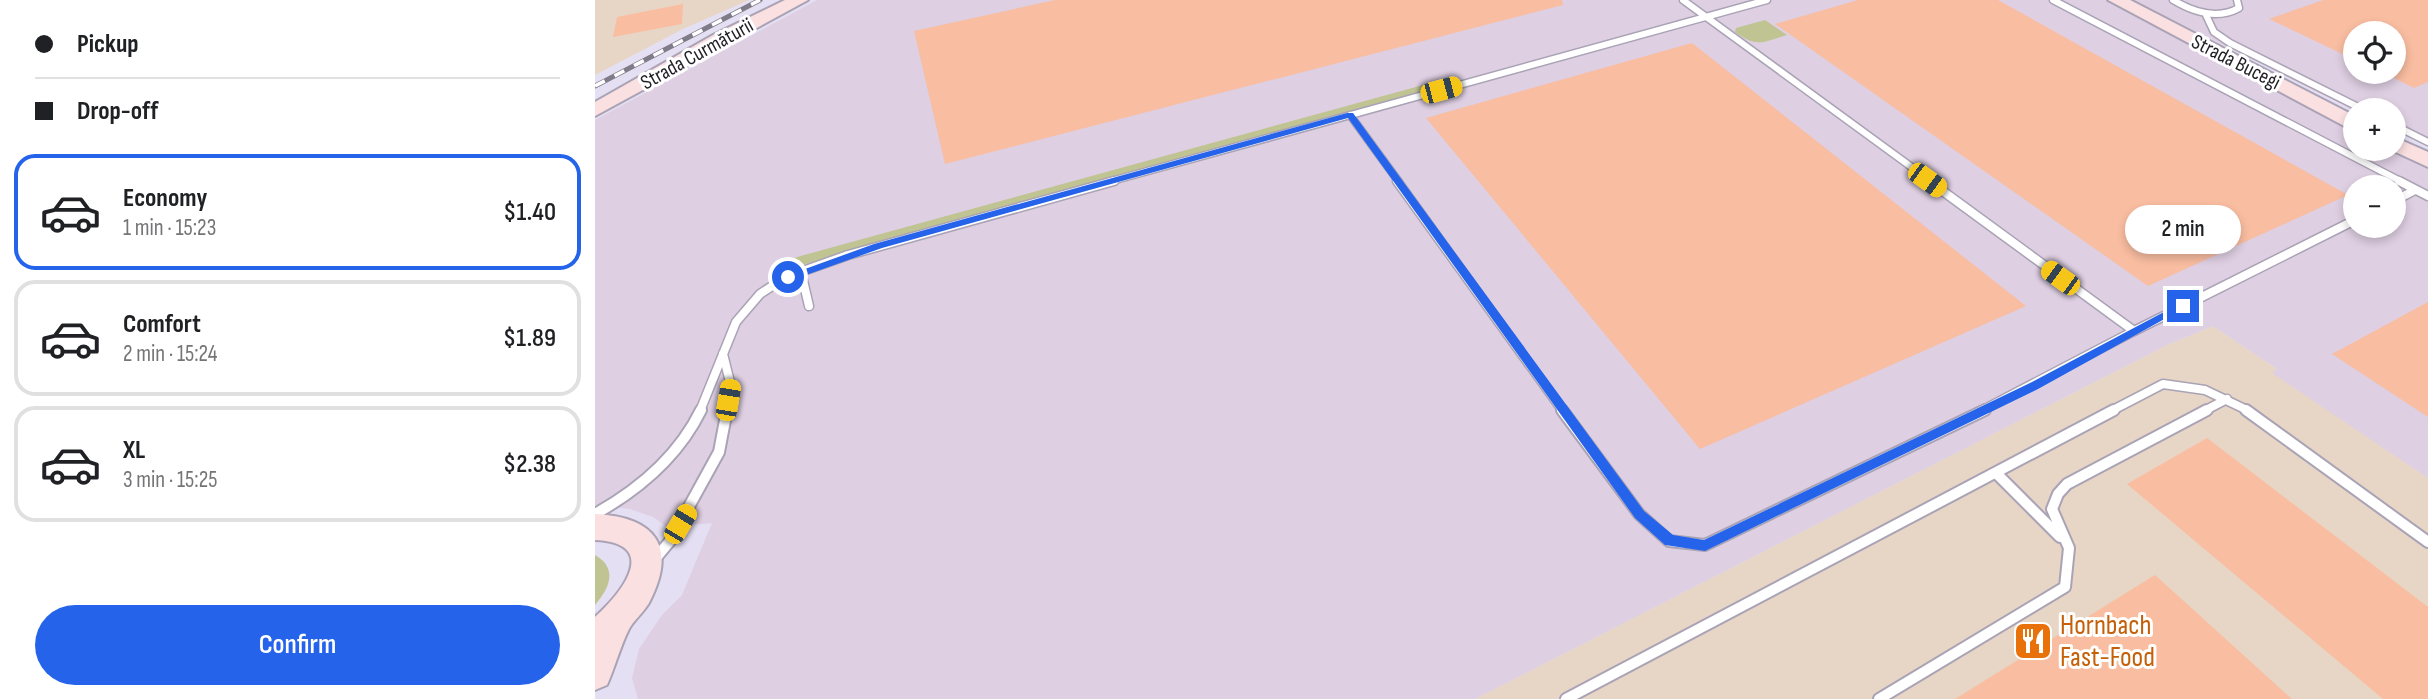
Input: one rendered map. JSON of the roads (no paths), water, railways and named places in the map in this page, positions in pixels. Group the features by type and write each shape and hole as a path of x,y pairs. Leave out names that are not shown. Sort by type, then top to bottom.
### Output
{"main road":[{"name":"Strada Curmăturii","path":"595,100 701,41 785,0"},
{"name":"Strada Curmăturii","path":"595,110 720,39 799,0"},
{"name":"Strada Bucegi","path":"2117,0 2343,118"},
{"path":"595,527 613,526 634,534 646,548 648,568 637,593 606,628 595,674"}],"street":[{"path":"2406,150 2428,161"}],"lane":[{"path":"1683,0 2134,331"},
{"path":"595,514 632,490 668,459 694,425 727,338 747,307 772,285 801,272 878,246 1767,0"},
{"path":"2053,0 2428,196"},
{"path":"2173,0 2205,13 2235,11 2239,8 2237,0"},
{"path":"2205,13 2214,32 2230,43 2343,100"},
{"path":"1350,115 1625,497 1639,514 1669,541 1705,545 2034,386 2134,331 2343,226"},
{"path":"2406,131 2428,142"},
{"path":"2406,195 2415,190"},
{"path":"801,272 809,306"},
{"path":"648,568 670,541 719,452 731,386 723,354"},
{"path":"1566,699 2163,384 2179,383 2227,398 2428,542"},
{"path":"1879,699 2066,587 2069,546 2054,518 2053,504 2057,492 2067,484 2227,398"},
{"path":"1996,473 2069,546"}],"railway":[{"path":"595,86 760,0"}],"place":[{"name":"Hornbach Fast-Food","path":"2033,641"}]}
